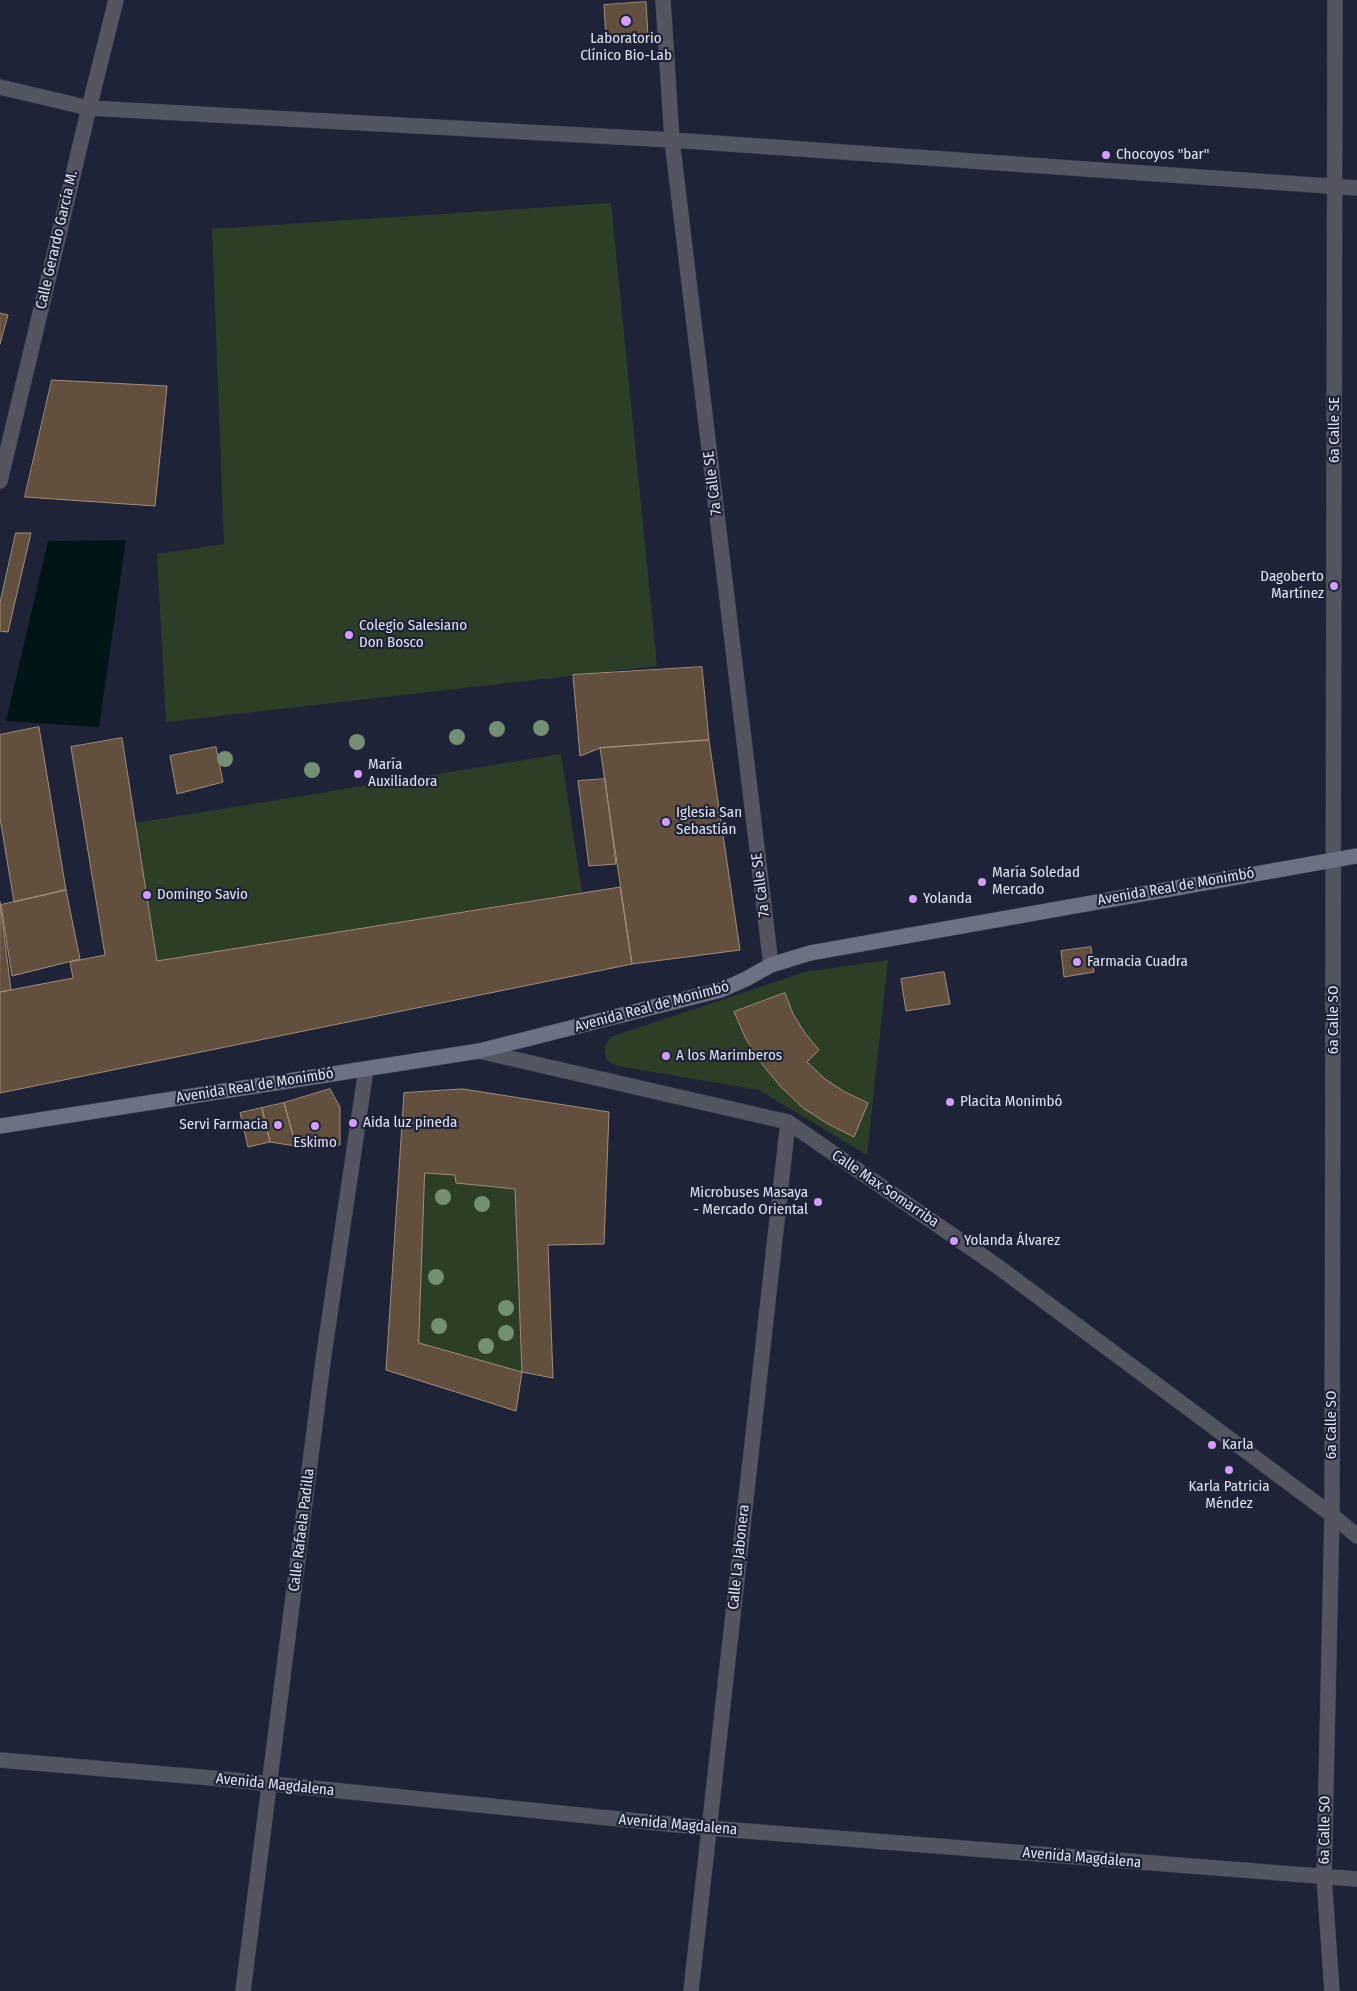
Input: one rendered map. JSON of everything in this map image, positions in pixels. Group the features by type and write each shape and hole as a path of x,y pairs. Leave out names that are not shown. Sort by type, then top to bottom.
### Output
{"street":[{"name":"Calle Gerardo García M.","path":"0,481 88,108 116,0"},
{"name":"7a Calle SE","path":"664,0 672,140 771,965"},
{"name":"6a Calle SE","path":"1334,859 1335,0"},
{"path":"0,87 88,108 672,140 1357,188"},
{"name":"Avenida Real de Monimbó","path":"0,1126 479,1051 722,990 771,965 810,953 1357,856"},
{"name":"6a Calle SO","path":"1332,1991 1324,1877 1332,1515 1334,859"},
{"name":"Calle Max Somarriba","path":"479,1051 788,1122 997,1266 1332,1515 1357,1536"},
{"name":"Calle Rafaela Padilla","path":"243,1991 323,1361 366,1069"},
{"name":"Calle La Jabonera","path":"691,1991 788,1122"},
{"name":"Avenida Magdalena","path":"0,1760 223,1778 270,1785 708,1828 1357,1879"}],"green space":[{"path":"611,203 657,666 166,722 157,554 224,544 212,229"},
{"path":"561,754 582,892 157,961 135,823"},
{"path":"888,960 867,1155 759,1090 618,1066 609,1061 605,1055 606,1046 611,1037 805,972"},
{"path":"425,1173 455,1175 457,1183 515,1189 522,1372 419,1343"}],"shaded area":[{"path":"126,540 99,727 6,721 48,541"}],"building":[{"name":"Laboratorio Clínico Bio-Lab","path":"646,2 648,36 606,39 604,5"},
{"path":"0,313 8,315 0,344"},
{"path":"52,380 167,386 155,506 25,497"},
{"path":"16,533 31,533 8,632 0,631 0,603"},
{"path":"702,667 709,740 600,748 580,756 573,675"},
{"path":"39,727 66,890 14,902 0,818 0,735"},
{"path":"122,738 157,961 620,887 632,964 0,1093 0,992 73,978 70,962 105,955 71,747"},
{"name":"Iglesia San Sebastián","path":"709,740 740,950 632,964 600,748"},
{"path":"216,747 223,782 177,794 170,756"},
{"path":"605,779 616,864 589,866 578,781"},
{"path":"66,890 80,959 12,976 1,905"},
{"path":"0,902 11,990 0,992"},
{"name":"Farmacia Cuadra","path":"1091,947 1094,972 1064,977 1061,951"},
{"path":"944,972 950,1004 906,1011 901,979"},
{"path":"785,993 793,1014 819,1050 807,1062 825,1079 845,1092 868,1103 854,1137 828,1124 803,1108 781,1087 762,1064 746,1039 734,1012"},
{"name":"Eskimo","path":"330,1089 340,1107 340,1145 296,1146 284,1103"},
{"path":"463,1089 609,1112 604,1244 548,1245 553,1378 522,1372 516,1411 386,1370 404,1093","holes":["425,1173 455,1175 456,1183 515,1189 522,1372 419,1343"]},
{"name":"Servi Farmacia","path":"284,1103 296,1146 270,1142 262,1108"},
{"path":"262,1108 270,1142 248,1147 240,1113"}],"place":[{"name":"Laboratorio Clínico Bio-Lab","path":"626,21"},
{"name":"Chocoyos \"bar\"","path":"1106,155"},
{"name":"Dagoberto Martínez","path":"1334,586"},
{"name":"Colegio Salesiano Don Bosco","path":"349,635"},
{"name":"María Auxiliadora","path":"358,774"},
{"name":"Iglesia San Sebastián","path":"666,822"},
{"name":"María Soledad Mercado","path":"982,882"},
{"name":"Domingo Savio","path":"147,895"},
{"name":"Yolanda","path":"913,899"},
{"name":"Farmacia Cuadra","path":"1077,962"},
{"name":"A los Marimberos","path":"666,1056"},
{"name":"Placita Monimbó","path":"950,1102"},
{"name":"Aida luz pineda","path":"353,1123"},
{"name":"Servi Farmacia","path":"278,1125"},
{"name":"Eskimo","path":"315,1126"},
{"name":"Microbuses Masaya - Mercado Oriental","path":"818,1202"},
{"name":"Yolanda Álvarez","path":"954,1241"},
{"name":"Karla","path":"1212,1445"},
{"name":"Karla Patricia Méndez","path":"1229,1470"}]}
